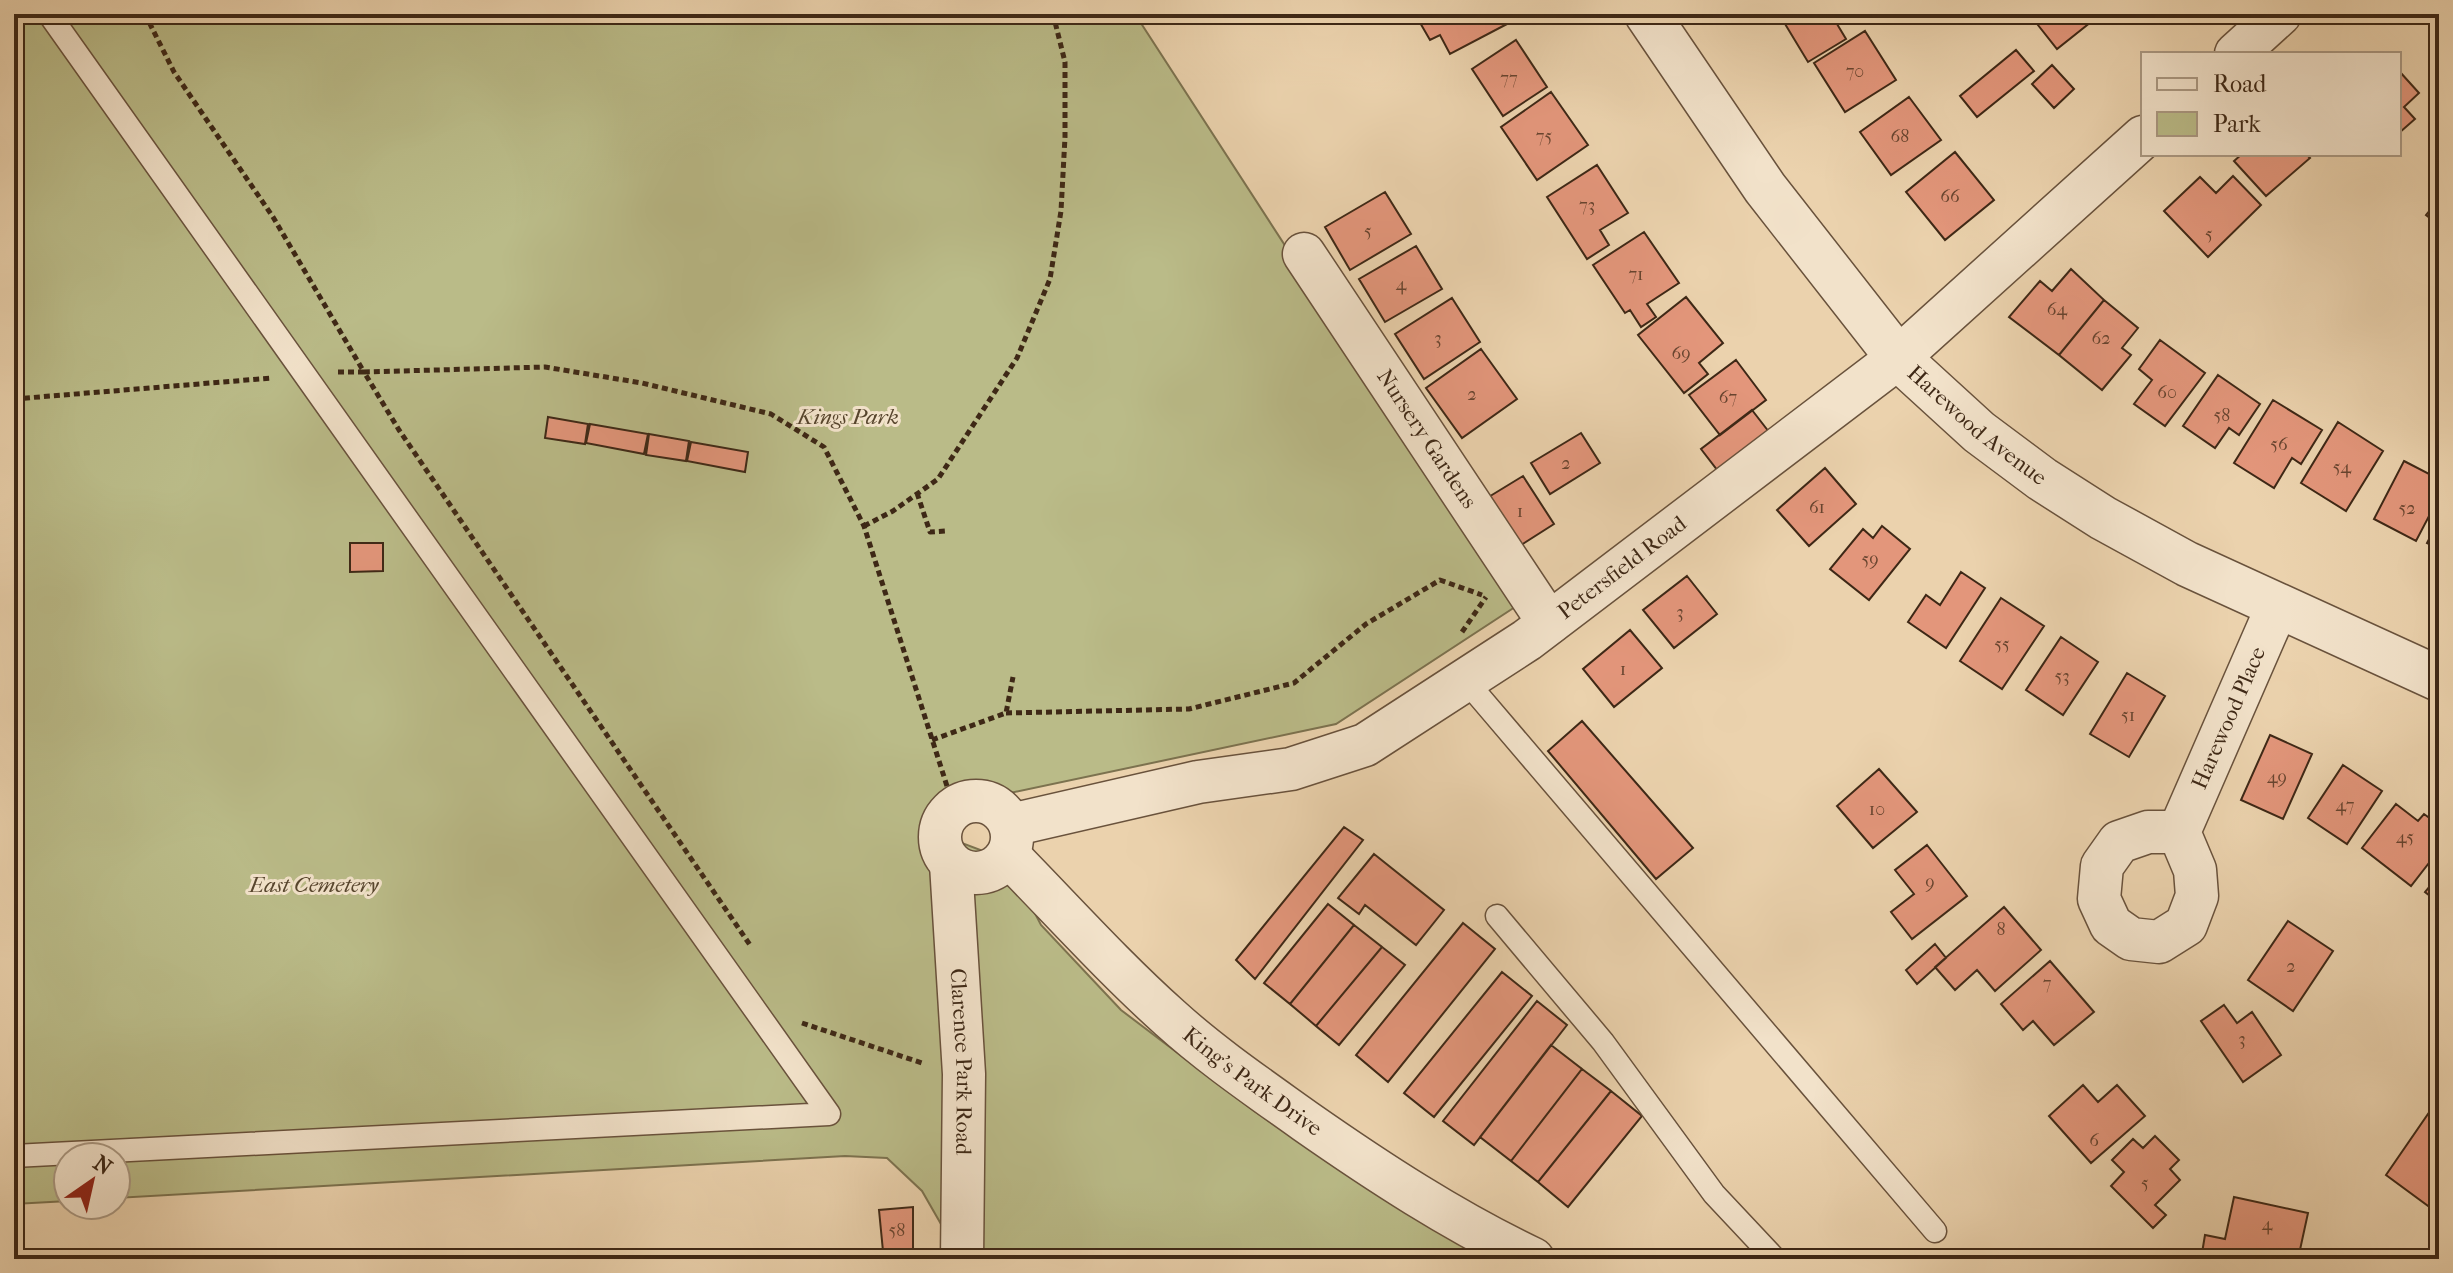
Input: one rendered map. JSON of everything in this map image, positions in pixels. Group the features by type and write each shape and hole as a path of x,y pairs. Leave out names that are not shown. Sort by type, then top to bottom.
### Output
{"street":[{"name":"Harewood Avenue","path":"1647,14 1765,188 1898,358 1979,432 2042,479 2103,518 2187,564 2439,679"},
{"path":"2238,52 2280,14"},
{"name":"Petersfield Road","path":"1010,840 1198,782 1291,769 1365,745 1466,681 1549,623 1898,358 2141,139"},
{"name":"Nursery Gardens","path":"1304,254 1549,623"},
{"name":"Harewood Place","path":"2179,832 2278,605"},
{"path":"977,800 1001,809 1010,840 1000,865 977,873 951,864 943,854 940,829 945,817 954,808 977,800"},
{"name":"King's Park Drive","path":"1010,840 1109,961 1173,1021 1240,1075 1357,1157 1484,1236 1533,1259"},
{"name":"Clarence Park Road","path":"951,864 964,1080 962,1259"}],"lane":[{"path":"14,1156 829,1114 49,14"},
{"path":"1466,681 1935,1231"},
{"path":"1497,916 1603,1042 1714,1194 1775,1259"}],"path":[{"path":"145,14 174,72 273,217 399,430 751,946"},
{"path":"864,526 893,511 938,479 1017,358 1050,279 1061,211 1065,137 1065,62 1053,14"},
{"path":"14,399 329,372 545,367 642,383 771,414 824,447 864,526 954,808"},
{"path":"917,493 930,532 945,531"},
{"path":"932,740 1006,713 1189,709 1294,683 1366,624 1440,580 1486,596"},
{"path":"1006,713 1013,677"},
{"path":"799,1022 964,1080"}],"green space":[{"path":"14,14 1135,14 1518,605 1336,724 977,800 947,824 959,842 1007,860 1041,925 1121,1010 1254,1111 1346,1174 1485,1259 961,1259 922,1191 887,1158 845,1156 132,1197 132,1141 52,1141 52,1202 14,1204"}],"building":[{"path":"1415,14 1501,14 1507,24 1450,54 1440,35 1430,40"},
{"path":"1779,14 1831,14 1846,39 1808,62"},
{"path":"2042,14 2101,14 2057,49 2034,20"},
{"path":"1865,31 1896,80 1845,112 1814,63"},
{"path":"1516,40 1547,87 1503,116 1472,69"},
{"path":"2016,50 2034,71 1977,117 1960,96"},
{"path":"2052,65 2074,89 2054,108 2032,84"},
{"path":"2401,73 2419,93 2404,107 2415,119 2401,131"},
{"path":"1551,92 1588,145 1537,180 1501,127"},
{"path":"1909,97 1941,140 1891,175 1860,132"},
{"path":"1955,152 1994,200 1945,240 1906,192"},
{"path":"2240,156 2310,158 2266,196 2234,161"},
{"path":"1597,165 1628,213 1600,230 1609,245 1587,259 1547,197"},
{"path":"2233,176 2261,205 2208,257 2164,211 2200,177 2216,193"},
{"path":"1385,192 1411,234 1350,270 1325,227"},
{"path":"2439,199 2439,225 2426,215"},
{"path":"1644,232 1679,283 1647,304 1656,317 1641,327 1630,310 1625,313 1593,265"},
{"path":"1416,246 1442,289 1385,322 1359,279"},
{"path":"2071,269 2104,300 2059,355 2009,317 2040,281 2052,291"},
{"path":"1686,297 1723,343 1699,363 1708,374 1684,393 1638,335"},
{"path":"1452,298 1480,342 1424,379 1395,334"},
{"path":"2104,300 2138,328 2122,348 2131,355 2102,390 2059,355"},
{"path":"2160,340 2205,373 2165,426 2134,404 2152,380 2139,369"},
{"path":"1481,349 1517,399 1462,438 1426,388"},
{"path":"1736,360 1766,400 1720,435 1689,395"},
{"path":"2218,375 2260,404 2239,435 2229,428 2215,448 2183,426"},
{"path":"2273,400 2322,430 2301,464 2292,458 2274,488 2234,463"},
{"path":"1752,410 1769,432 1718,471 1701,449"},
{"path":"548,417 588,424 585,444 545,438"},
{"path":"2338,422 2383,451 2346,511 2301,483"},
{"path":"590,424 648,434 644,454 586,443"},
{"path":"1581,433 1600,463 1550,494 1531,463"},
{"path":"649,434 689,441 686,461 646,455"},
{"path":"691,442 748,452 745,472 687,461"},
{"path":"2404,461 2439,479 2439,497 2416,541 2374,519"},
{"path":"1825,468 1856,504 1809,546 1777,510"},
{"path":"1523,476 1554,524 1518,547 1487,498"},
{"path":"2439,520 2439,549 2427,543"},
{"path":"1882,526 1910,549 1869,600 1830,569 1863,529 1873,538"},
{"path":"350,543 383,543 383,571 350,572"},
{"path":"1961,572 1985,588 1946,648 1908,622 1926,595 1940,605"},
{"path":"1687,576 1717,614 1674,648 1643,610"},
{"path":"2001,598 2044,626 2002,689 1960,661"},
{"path":"1630,630 1662,668 1614,707 1583,669"},
{"path":"2061,637 2098,662 2063,715 2026,690"},
{"path":"2127,673 2165,696 2129,757 2090,734"},
{"path":"1582,721 1693,848 1656,879 1548,751"},
{"path":"2270,735 2312,754 2283,819 2241,800"},
{"path":"2343,765 2382,791 2347,844 2308,818"},
{"path":"1879,769 1917,812 1873,848 1837,806"},
{"path":"2396,804 2418,821 2424,814 2439,825 2439,850 2411,886 2362,848"},
{"path":"1344,827 1363,840 1255,979 1236,960"},
{"path":"1927,845 1967,896 1912,939 1891,912 1914,894 1895,870"},
{"path":"1374,854 1444,910 1416,945 1365,905 1359,914 1338,898"},
{"path":"2439,875 2439,903 2425,892"},
{"path":"1328,904 1354,925 1290,1004 1264,983"},
{"path":"2004,907 2041,950 1995,991 1977,970 1955,990 1935,967"},
{"path":"2288,921 2333,951 2293,1011 2248,980"},
{"path":"1463,923 1495,949 1388,1082 1356,1055"},
{"path":"1354,925 1382,947 1316,1026 1290,1004"},
{"path":"1935,944 1946,958 1917,984 1906,970"},
{"path":"1382,947 1405,965 1339,1045 1316,1026"},
{"path":"2050,961 2094,1012 2054,1045 2033,1021 2023,1030 2001,1004"},
{"path":"1502,972 1532,996 1434,1117 1404,1093"},
{"path":"1537,1001 1567,1025 1474,1145 1443,1121"},
{"path":"2224,1005 2237,1023 2252,1012 2281,1055 2243,1082 2201,1021"},
{"path":"1551,1045 1582,1069 1511,1161 1480,1137"},
{"path":"1582,1069 1611,1091 1538,1182 1511,1161"},
{"path":"2083,1085 2098,1102 2117,1085 2145,1116 2091,1163 2049,1116"},
{"path":"1611,1091 1642,1116 1568,1207 1538,1182"},
{"path":"2439,1098 2439,1214 2386,1175"},
{"path":"2155,1136 2179,1160 2170,1169 2180,1180 2155,1205 2166,1215 2153,1228 2111,1186 2124,1172 2112,1160 2133,1139 2143,1148"},
{"path":"2234,1197 2308,1213 2298,1259 2201,1259 2205,1235 2225,1239"},
{"path":"913,1207 913,1254 883,1251 879,1210"}],"park label":[{"name":"Kings Park","path":"848,417"},
{"name":"East Cemetery","path":"314,885"}]}
